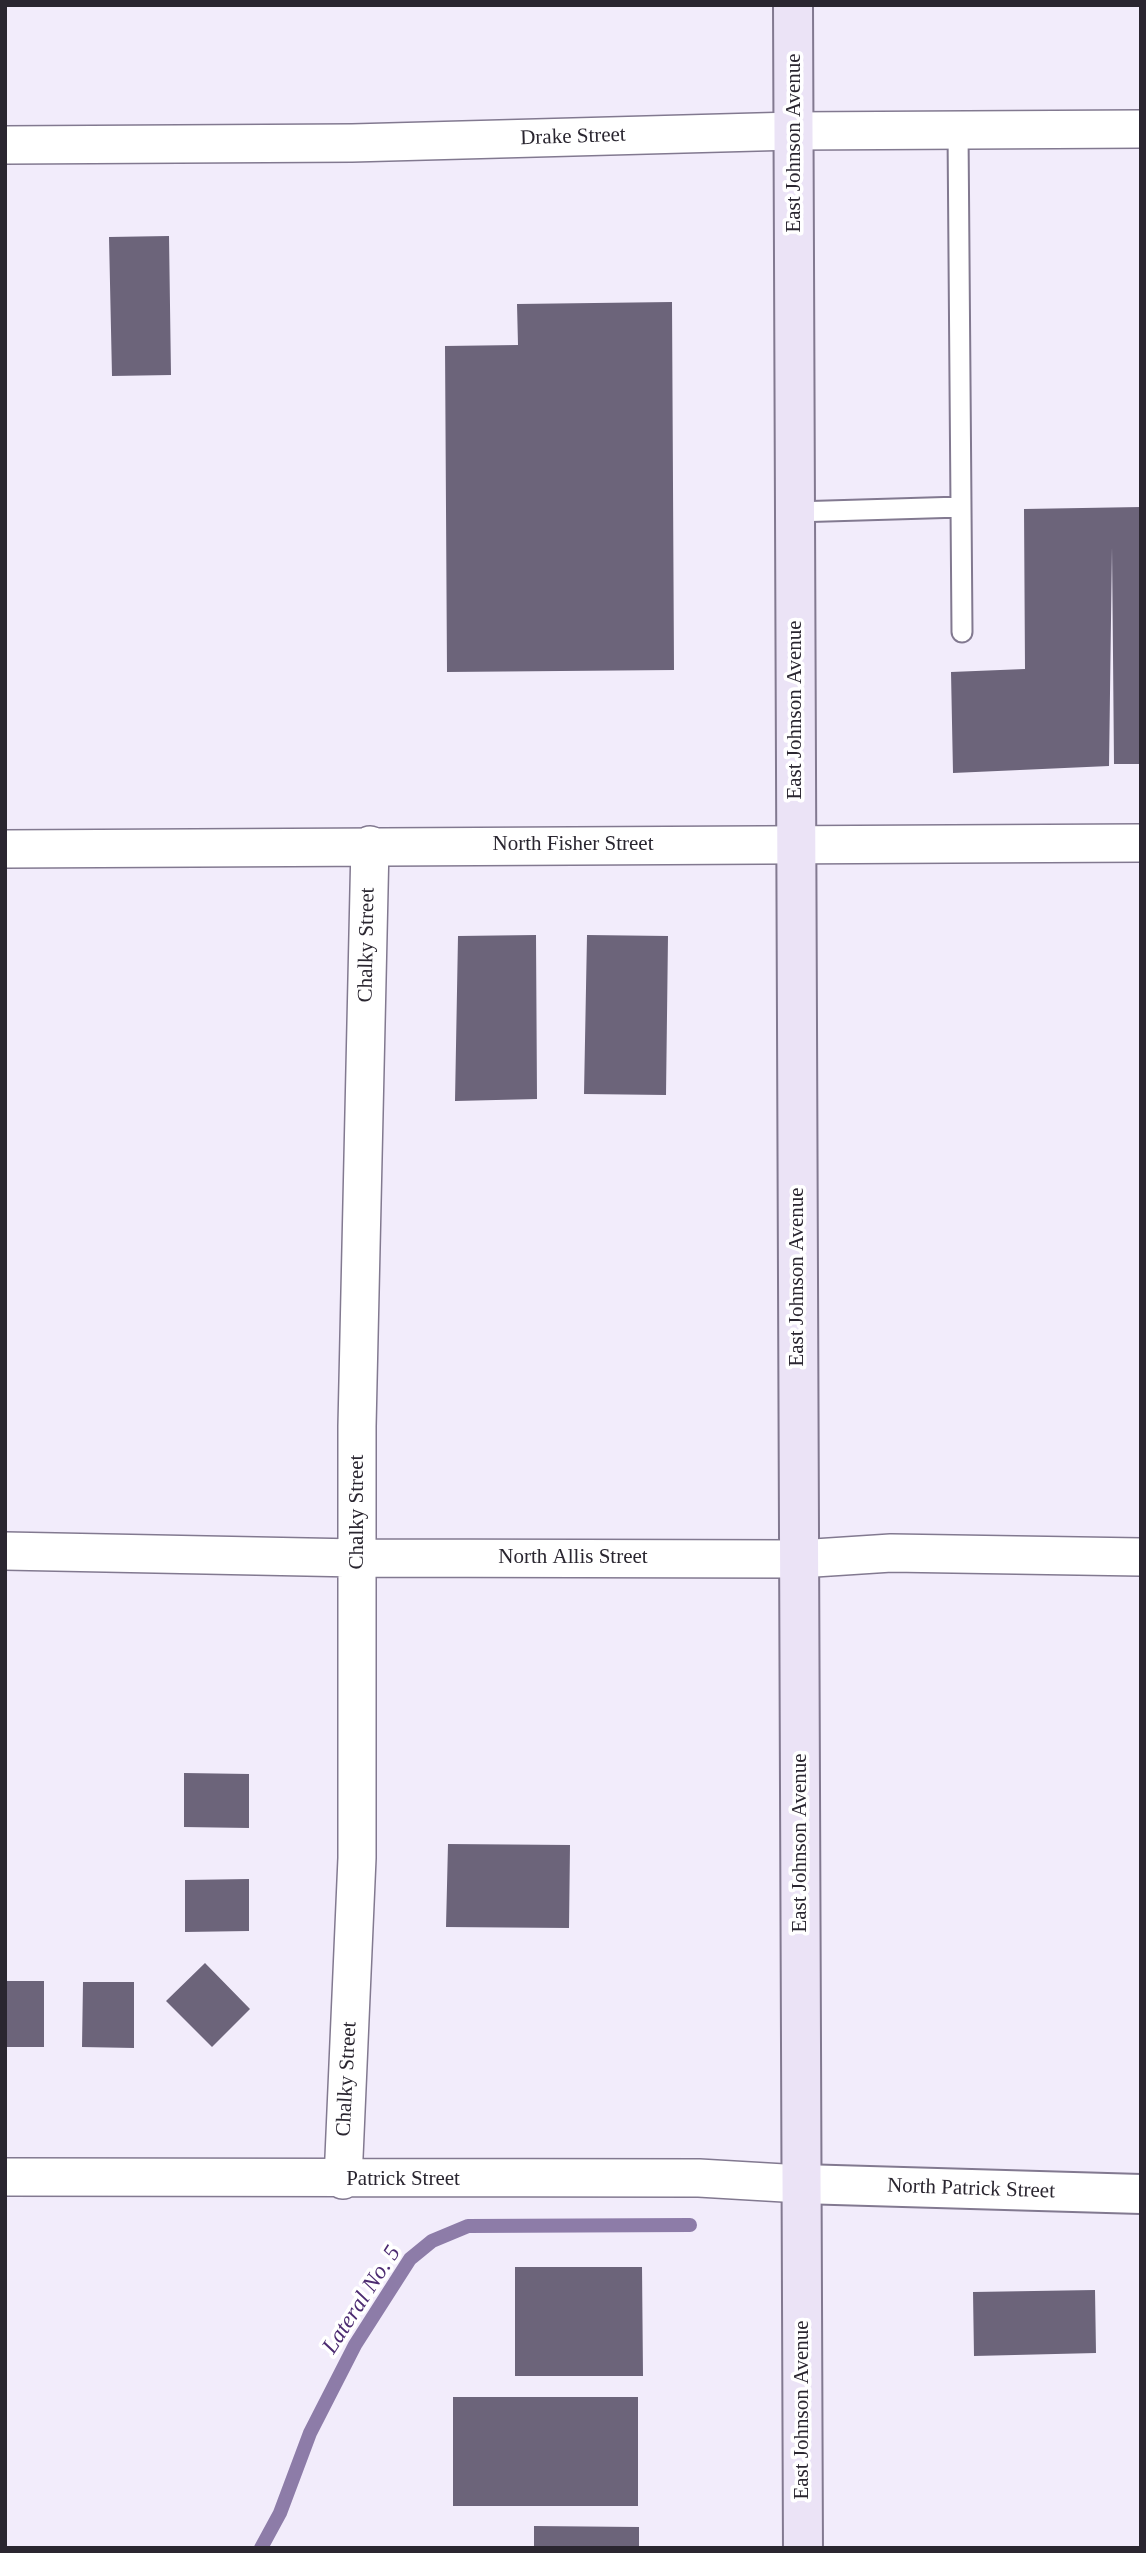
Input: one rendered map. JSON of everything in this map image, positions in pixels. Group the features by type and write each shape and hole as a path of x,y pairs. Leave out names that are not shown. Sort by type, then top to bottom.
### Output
{"main road":[{"name":"East Johnson Avenue","path":"793,5 803,2548"}],"street":[{"name":"Drake Street","path":"5,145 352,143 794,131 1141,129"},
{"name":"North Fisher Street","path":"5,849 795,842 1141,843"},
{"name":"Chalky Street","path":"342,2180 357,1857 357,1558 370,845"},
{"name":"North Allis Street","path":"5,1551 357,1558 799,1559 891,1553 1141,1557"},
{"name":"Patrick Street","path":"5,2177 342,2180 699,2178 801,2184"},
{"name":"North Patrick Street","path":"801,2184 1141,2194"}],"lane":[{"path":"958,130 962,632"},
{"path":"794,512 961,507"}],"building":[{"path":"169,236 171,375 112,376 109,237"},
{"path":"672,302 674,670 447,672 445,346 518,345 517,304"},
{"path":"1141,507 1141,764 1114,764 1112,547 1109,766 953,773 951,672 1025,669 1024,509"},
{"path":"536,935 537,1099 455,1101 458,936"},
{"path":"587,935 668,936 666,1095 584,1094"},
{"path":"184,1773 249,1774 249,1828 184,1827"},
{"path":"448,1844 570,1845 569,1928 446,1927"},
{"path":"249,1879 249,1931 185,1932 185,1880"},
{"path":"205,1963 250,2009 212,2047 166,2001"},
{"path":"5,1981 44,1981 44,2047 5,2047"},
{"path":"83,1982 134,1982 134,2048 82,2047"},
{"path":"515,2267 642,2267 643,2376 515,2376"},
{"path":"1095,2290 1096,2353 974,2356 973,2292"},
{"path":"453,2397 638,2397 638,2506 453,2506"},
{"path":"534,2526 639,2527 639,2548 534,2548"}],"waterway":[{"name":"Lateral No. 5","path":"261,2548 280,2513 310,2433 355,2345 410,2259 432,2241 468,2226 690,2225"}]}
